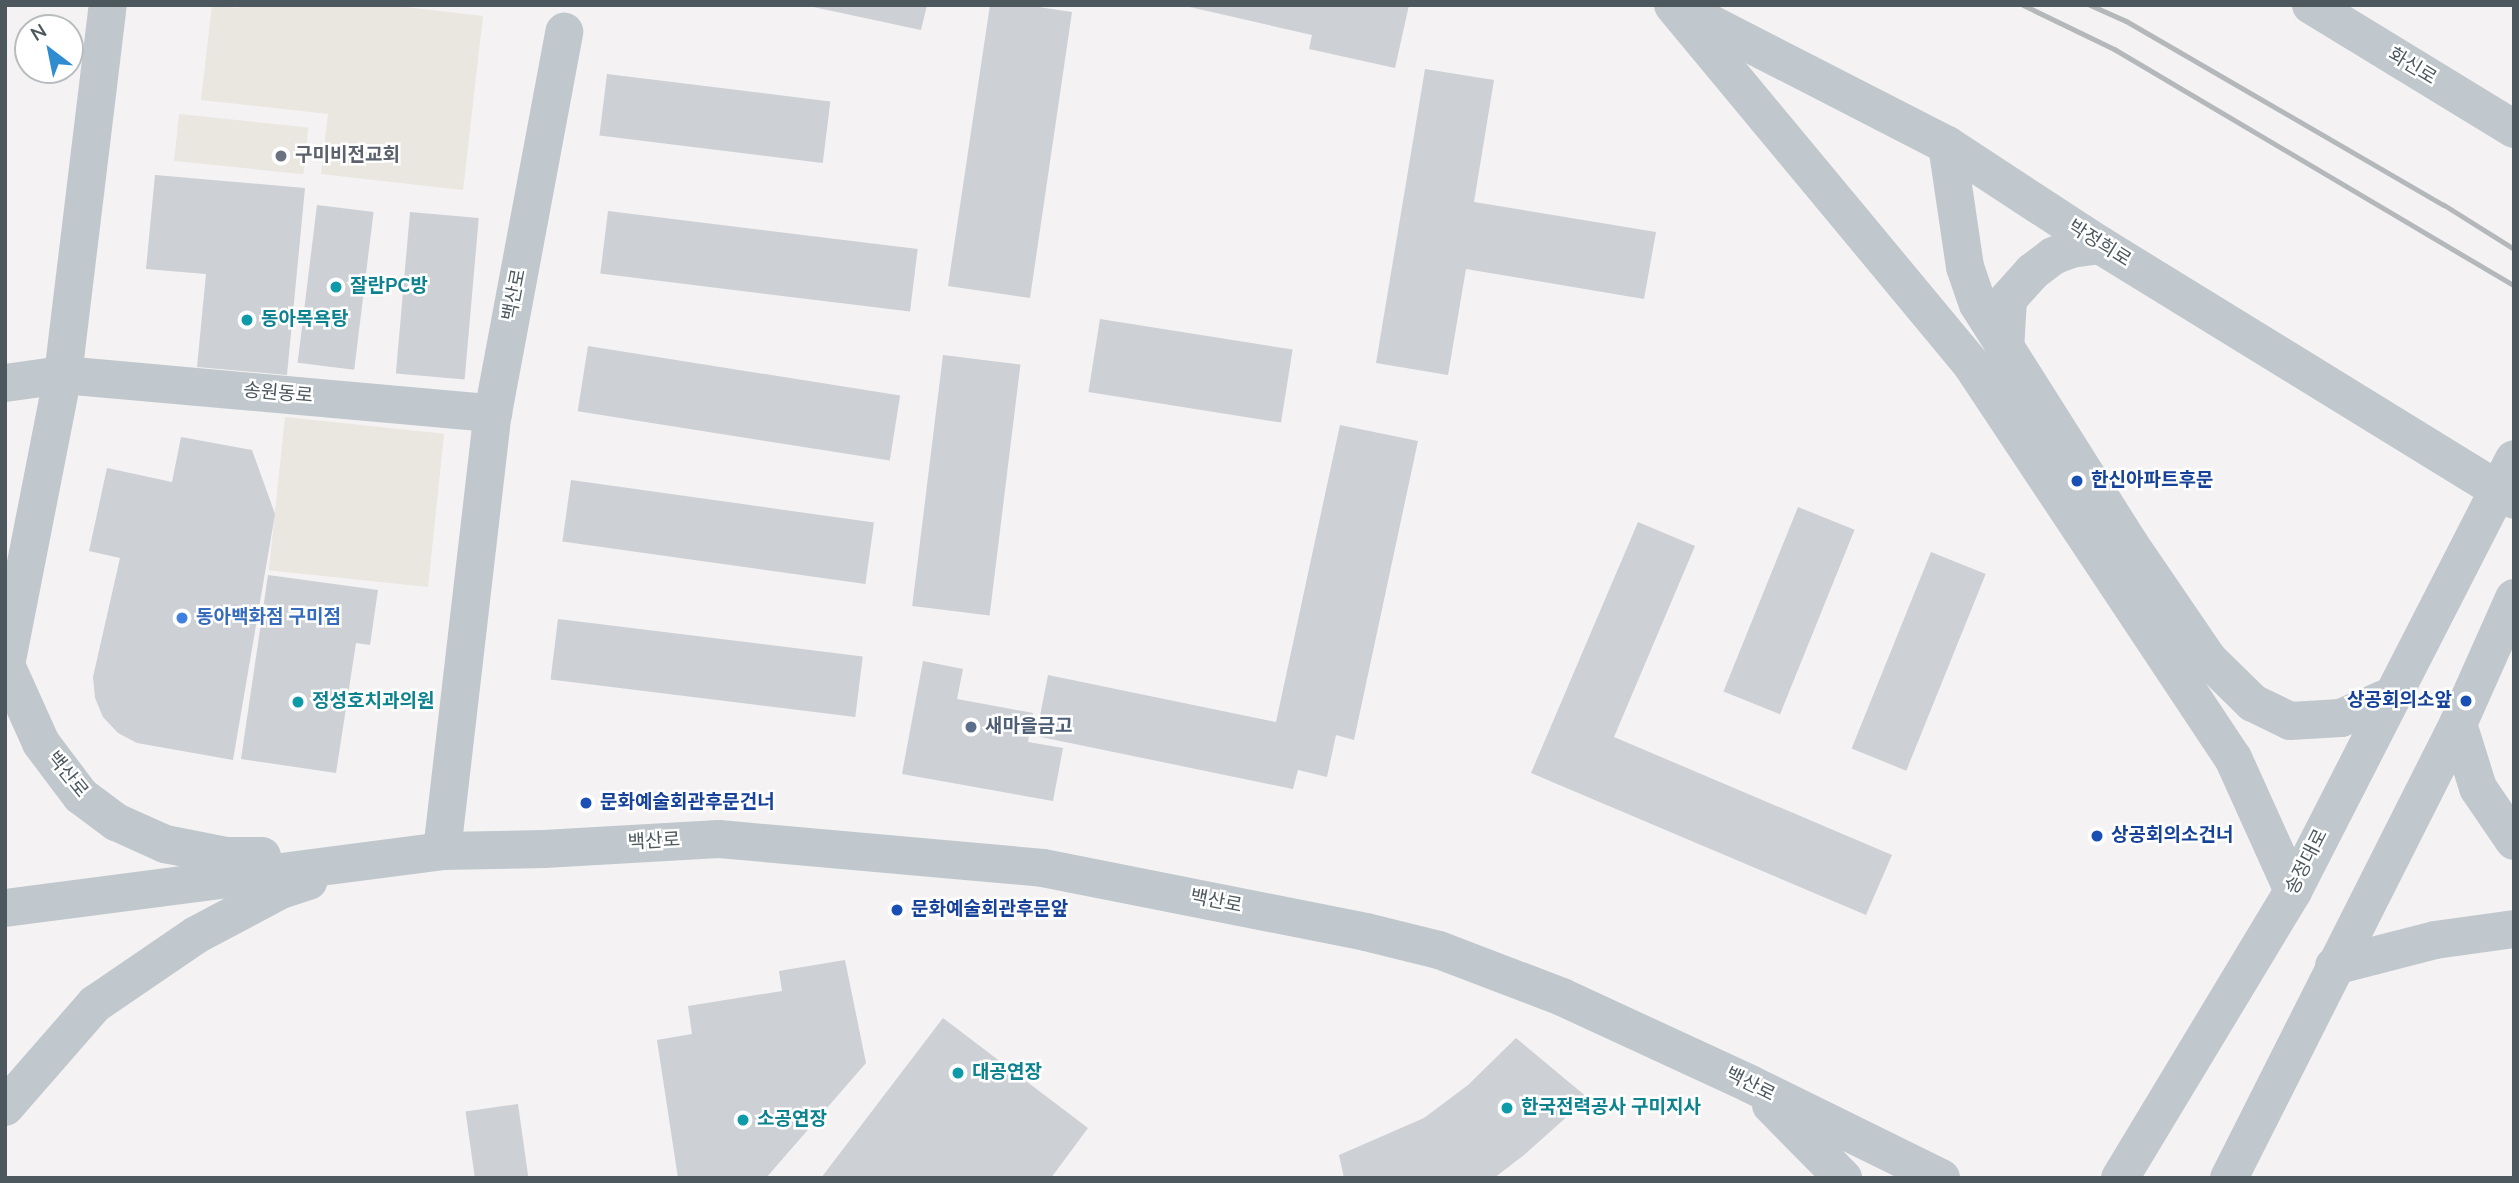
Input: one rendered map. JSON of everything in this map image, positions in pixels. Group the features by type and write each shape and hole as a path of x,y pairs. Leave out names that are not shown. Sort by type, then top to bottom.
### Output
{"street":[{"path":"6,667 63,375 108,5"},
{"path":"1674,5 1988,357 2233,758 2293,891"},
{"name":"박정희로","path":"1674,5 1947,145 2099,245 2514,500"},
{"name":"화신로","path":"2311,5 2514,129"},
{"name":"백산로","path":"442,851 493,413 564,32"},
{"path":"1947,145 1938,183 1939,227 1948,301 2208,659 2253,703 2290,721 2341,718 2391,696"},
{"path":"1988,357 2008,299 2032,272 2053,256 2071,249 2099,245"},
{"name":"송원동로","path":"5,383 63,375 493,413"},
{"name":"송정대로","path":"2120,1178 2293,891 2514,458"},
{"path":"2229,1178 2458,724 2514,598"},
{"name":"백산로","path":"6,667 41,743 81,796 116,822 165,844 226,856 380,857"},
{"path":"2458,724 2478,788 2514,841"},
{"name":"백산로","path":"5,908 380,857 442,851 544,849 719,838 1043,868 1366,932 1439,950 1562,997 1750,1084 1941,1178"},
{"name":"백산로","path":"5,1107 95,1004 196,935 281,890 380,857"},
{"path":"2334,966 2435,940 2514,929"},
{"path":"1750,1084 1843,1178"}],"shaded area":[{"path":"212,5 239,8 240,5 388,5 483,16 463,190 321,174 328,114 201,100"},
{"path":"179,114 308,128 303,174 174,161"},
{"path":"285,417 444,434 428,587 269,570"}],"building":[{"path":"804,5 927,5 921,30"},
{"path":"990,5 1025,5 1072,12 1030,298 948,286"},
{"path":"1181,5 1409,5 1395,68 1309,49 1312,35"},
{"path":"1425,69 1494,80 1474,202 1656,232 1644,299 1466,269 1448,375 1376,363"},
{"path":"607,74 830,101 823,163 599,136"},
{"name":"동아목욕탕","path":"155,175 305,188 287,375 197,367 206,274 146,269"},
{"name":"잘란PC방","path":"317,205 374,212 354,370 298,363"},
{"path":"608,211 918,249 910,312 600,274"},
{"path":"410,212 479,218 465,379 396,373"},
{"path":"1100,319 1293,350 1281,423 1088,392"},
{"path":"588,346 900,395 890,461 578,411"},
{"path":"943,355 1020,365 990,616 912,606"},
{"path":"1340,425 1418,441 1354,740 1336,735 1327,777 1298,770 1293,789 1036,736 1048,675 1276,722"},
{"name":"동아백화점 구미점","path":"181,437 252,450 275,514 233,760 137,743 118,733 103,717 95,698 93,677 120,558 89,551 107,468 172,482"},
{"path":"571,480 874,523 865,584 562,541"},
{"path":"1798,507 1855,530 1780,714 1723,692"},
{"path":"1638,522 1695,546 1614,737 1892,855 1866,915 1531,773"},
{"path":"1931,552 1986,574 1906,771 1852,749"},
{"name":"정성호치과의원","path":"268,575 378,590 370,645 356,643 336,773 241,759"},
{"path":"558,619 863,656 855,717 551,680"},
{"name":"새마을금고","path":"923,661 963,669 957,699 1033,713 1028,742 1063,748 1053,801 902,774"},
{"name":"소공연장","path":"845,960 866,1063 766,1178 678,1178 657,1040 692,1034 688,1006 782,991 779,971"},
{"name":"대공연장","path":"943,1018 1088,1128 1051,1178 821,1178"},
{"name":"한국전력공사 구미지사","path":"1516,1038 1588,1098 1524,1155 1494,1178 1344,1178 1339,1155 1424,1118 1468,1085"},
{"path":"518,1104 528,1178 475,1178 466,1111"}],"railway":[{"path":"2023,5 2114,49 2514,286"},
{"path":"2090,5 2126,21 2444,205 2514,249"}],"place":[{"name":"구미비전교회","path":"281,156"},
{"name":"잘란PC방","path":"336,287"},
{"name":"동아목욕탕","path":"247,320"},
{"name":"한신아파트후문","path":"2077,481"},
{"name":"동아백화점 구미점","path":"182,618"},
{"name":"상공회의소앞","path":"2466,701"},
{"name":"정성호치과의원","path":"298,702"},
{"name":"새마을금고","path":"971,727"},
{"name":"문화예술회관후문건너","path":"586,803"},
{"name":"상공회의소건너","path":"2097,836"},
{"name":"문화예술회관후문앞","path":"897,910"},
{"name":"대공연장","path":"958,1073"},
{"name":"한국전력공사 구미지사","path":"1507,1108"},
{"name":"소공연장","path":"743,1120"}]}
